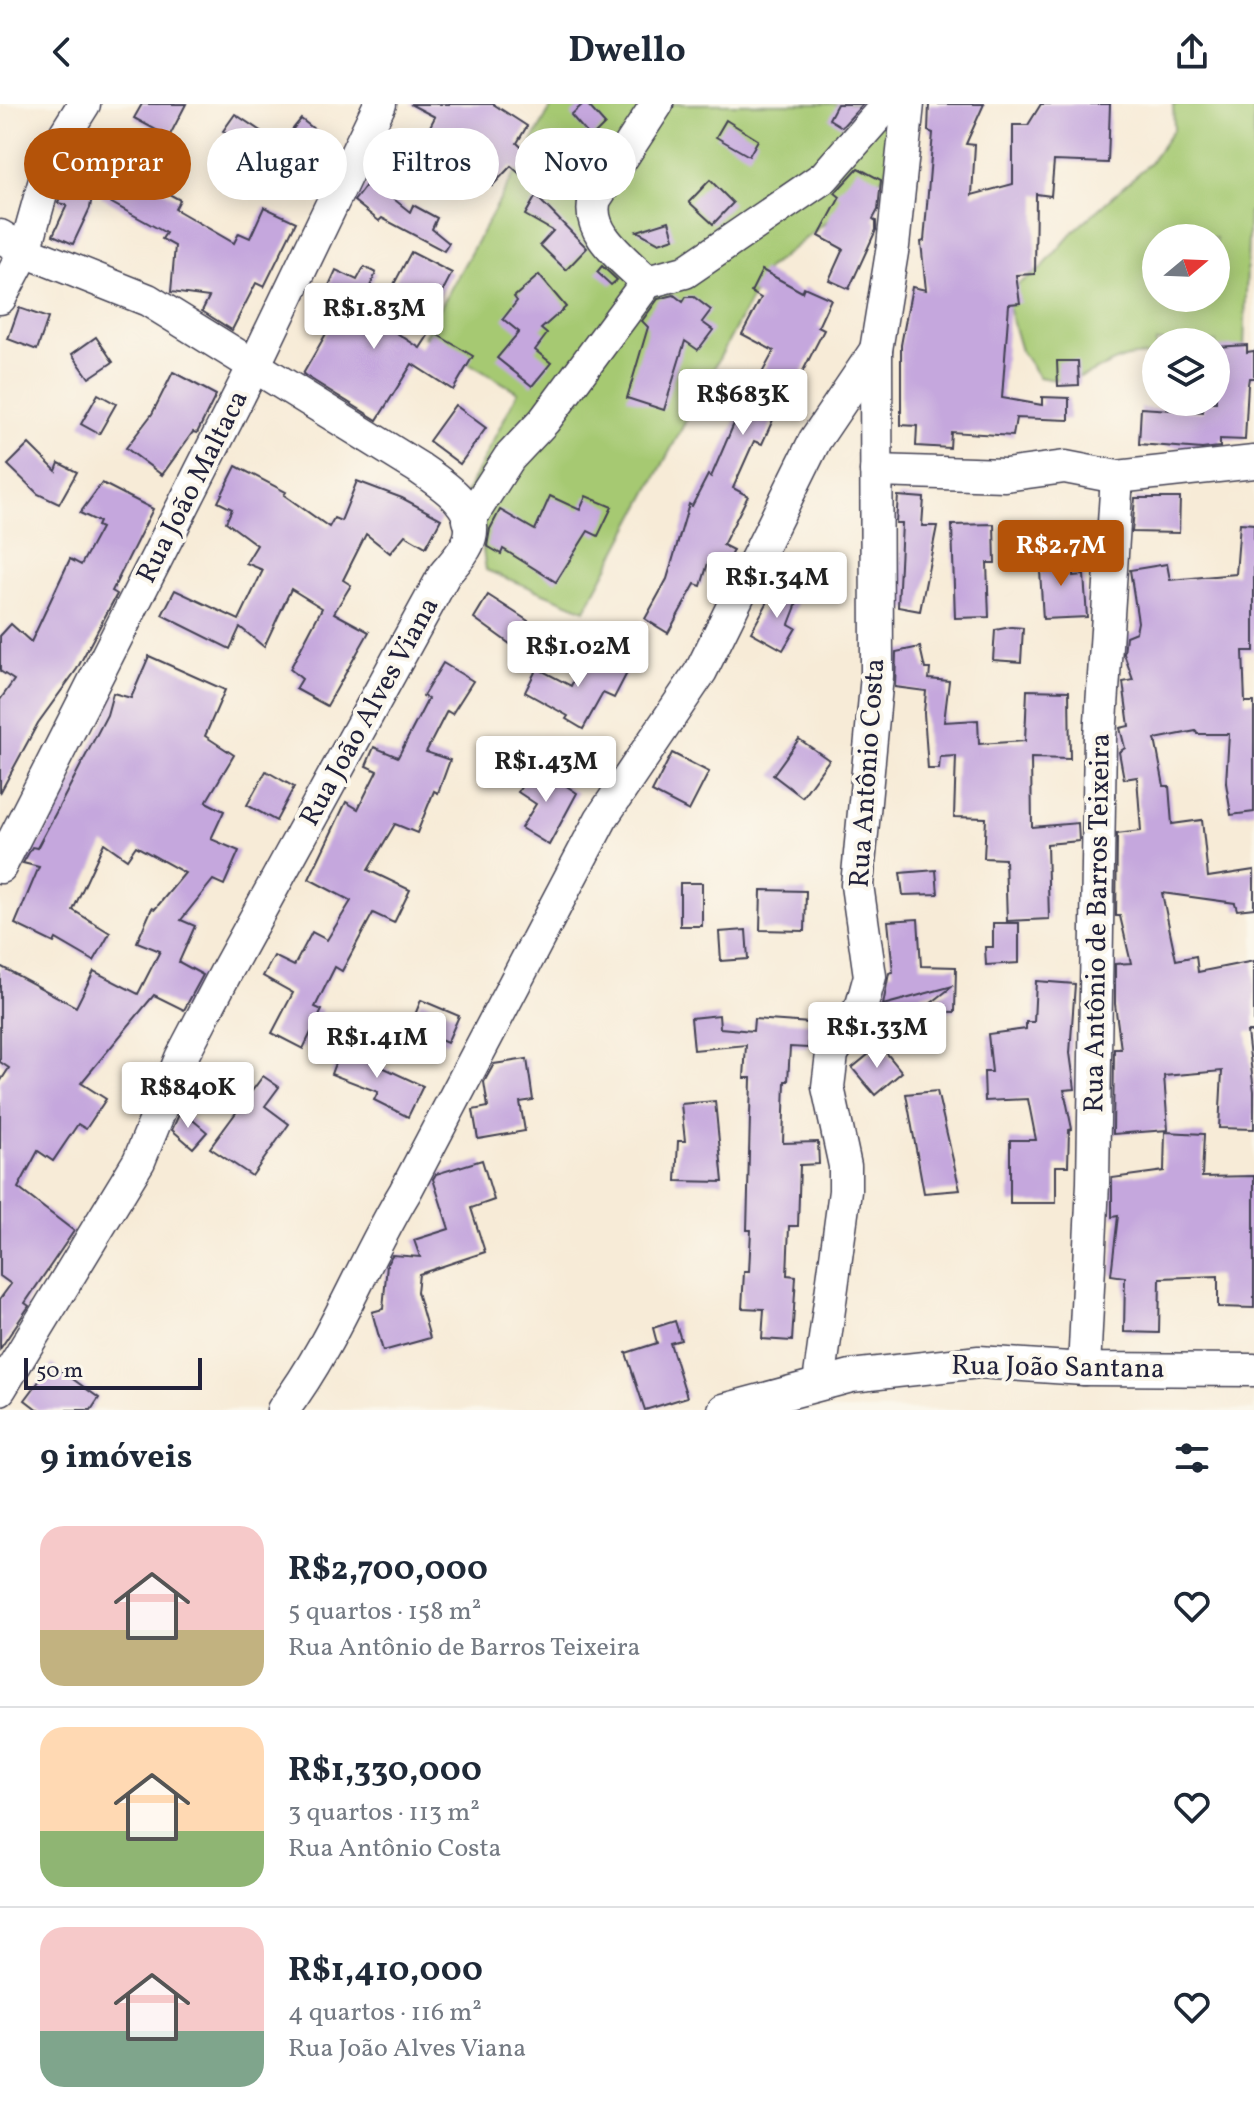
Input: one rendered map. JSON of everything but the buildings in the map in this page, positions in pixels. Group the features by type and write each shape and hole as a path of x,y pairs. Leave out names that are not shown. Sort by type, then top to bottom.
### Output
{"street":[{"path":"0,298 13,243 52,155 84,104"},
{"name":"Rua João Maltaca","path":"0,867 255,364 380,104"},
{"path":"657,104 595,199 591,214 596,230 647,282 685,272 824,177 888,104"},
{"name":"Rua Antônio Costa","path":"819,1383 845,1191 845,1166 828,1087 832,1054 862,1005 870,976 857,885 877,676 876,350 893,246 908,104"},
{"path":"13,243 148,300 255,364 452,491 469,520"},
{"name":"Rua João Alves Viana","path":"0,1389 139,1161 188,1044 444,575 470,538 469,520 509,458 544,421 647,282"},
{"path":"283,1410 301,1386 343,1311 372,1247 405,1192 601,819 701,671 815,440 876,350"},
{"path":"876,471 1005,475 1065,467 1117,477 1254,462"},
{"name":"Rua Antônio de Barros Teixeira","path":"1084,1369 1093,1183 1100,737 1117,477"},
{"name":"Rua João Santana","path":"724,1410 819,1383 979,1362 1084,1369 1254,1370"}],"green space":[{"path":"553,104 893,104 887,174 767,269 585,610 486,570 481,537 462,501 518,392 424,337 515,173 515,200 636,200 636,128 540,128"},
{"path":"1173,104 1254,104 1254,213 1249,212 1244,348 1230,349 1230,328 1142,328 1142,356 1124,358 1074,379 1039,377 1021,351 1004,293 1041,269 1075,230 1149,164 1174,129"}]}
